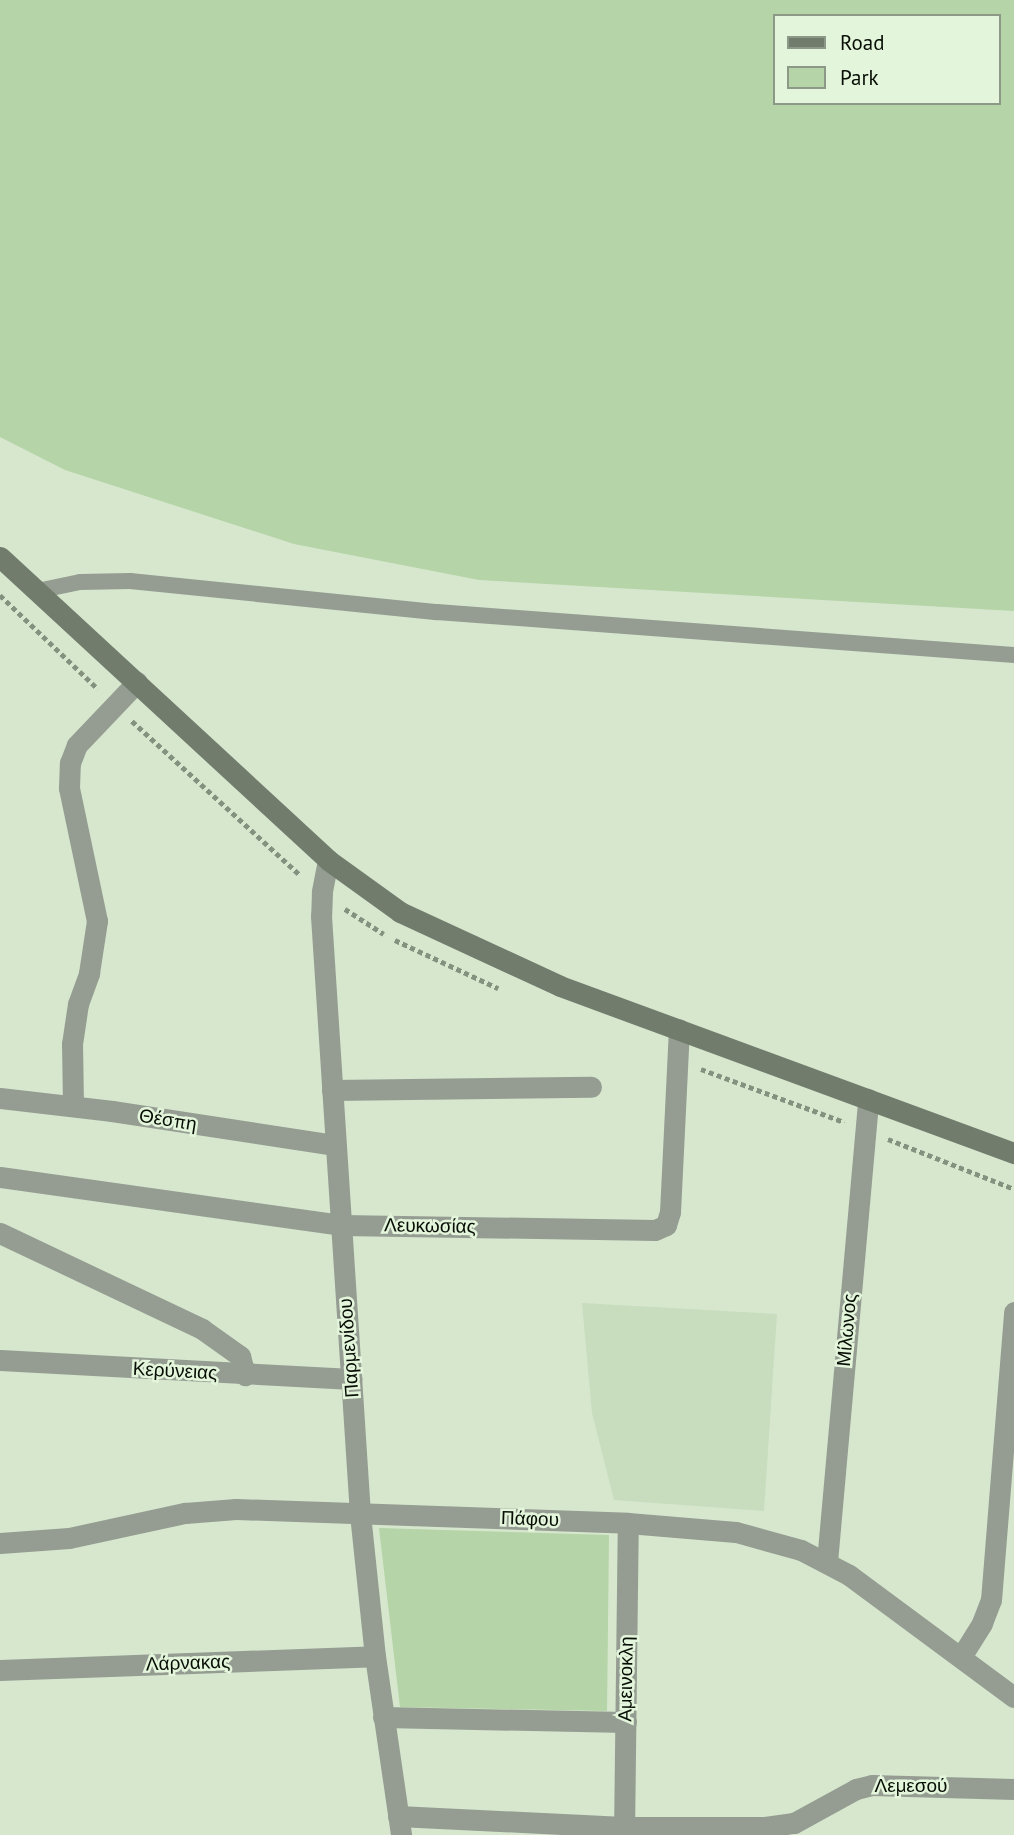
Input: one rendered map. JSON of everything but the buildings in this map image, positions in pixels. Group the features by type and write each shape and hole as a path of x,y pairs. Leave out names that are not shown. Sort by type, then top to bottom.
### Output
{"street":[{"path":"0,557 328,860 374,896 439,933 560,986 1014,1153"},
{"path":"73,1106 72,1044 78,1004 89,973 97,921 69,788 70,763 77,745 137,682"},
{"name":"Παρμενίδου","path":"328,860 321,916 360,1514 398,1830"},
{"name":"Λευκωσίας","path":"0,1177 341,1225 624,1231 662,1228 670,1212 679,1029"},
{"path":"332,1090 591,1087"},
{"name":"Θέσπη","path":"0,1098 73,1106 335,1145"},
{"name":"Μίλωνος","path":"827,1562 868,1099"},
{"path":"0,1233 202,1329 240,1356 245,1375"},
{"path":"961,1657 982,1623 991,1600 1014,1312"},
{"name":"Κερύνειας","path":"0,1360 351,1379"},
{"name":"Πάφου","path":"0,1543 69,1538 185,1513 236,1509 707,1528 756,1536 827,1562 1014,1698"},
{"name":"Αμεινοκλη","path":"624,1831 628,1523"},
{"name":"Λάρνακας","path":"0,1670 375,1656"},
{"path":"383,1717 626,1722"},
{"name":"Λεμεσού","path":"398,1830 624,1831 785,1825 856,1789 872,1785 1014,1789"}],"lane":[{"path":"37,591 80,582 130,581 437,612 1014,655"}],"shaded area":[{"path":"582,1303 777,1314 764,1511 614,1500 592,1413"}],"green space":[{"path":"0,0 1014,0 1014,611 479,580 294,544 65,470 0,437"},
{"path":"379,1528 609,1535 607,1711 400,1707"}]}
